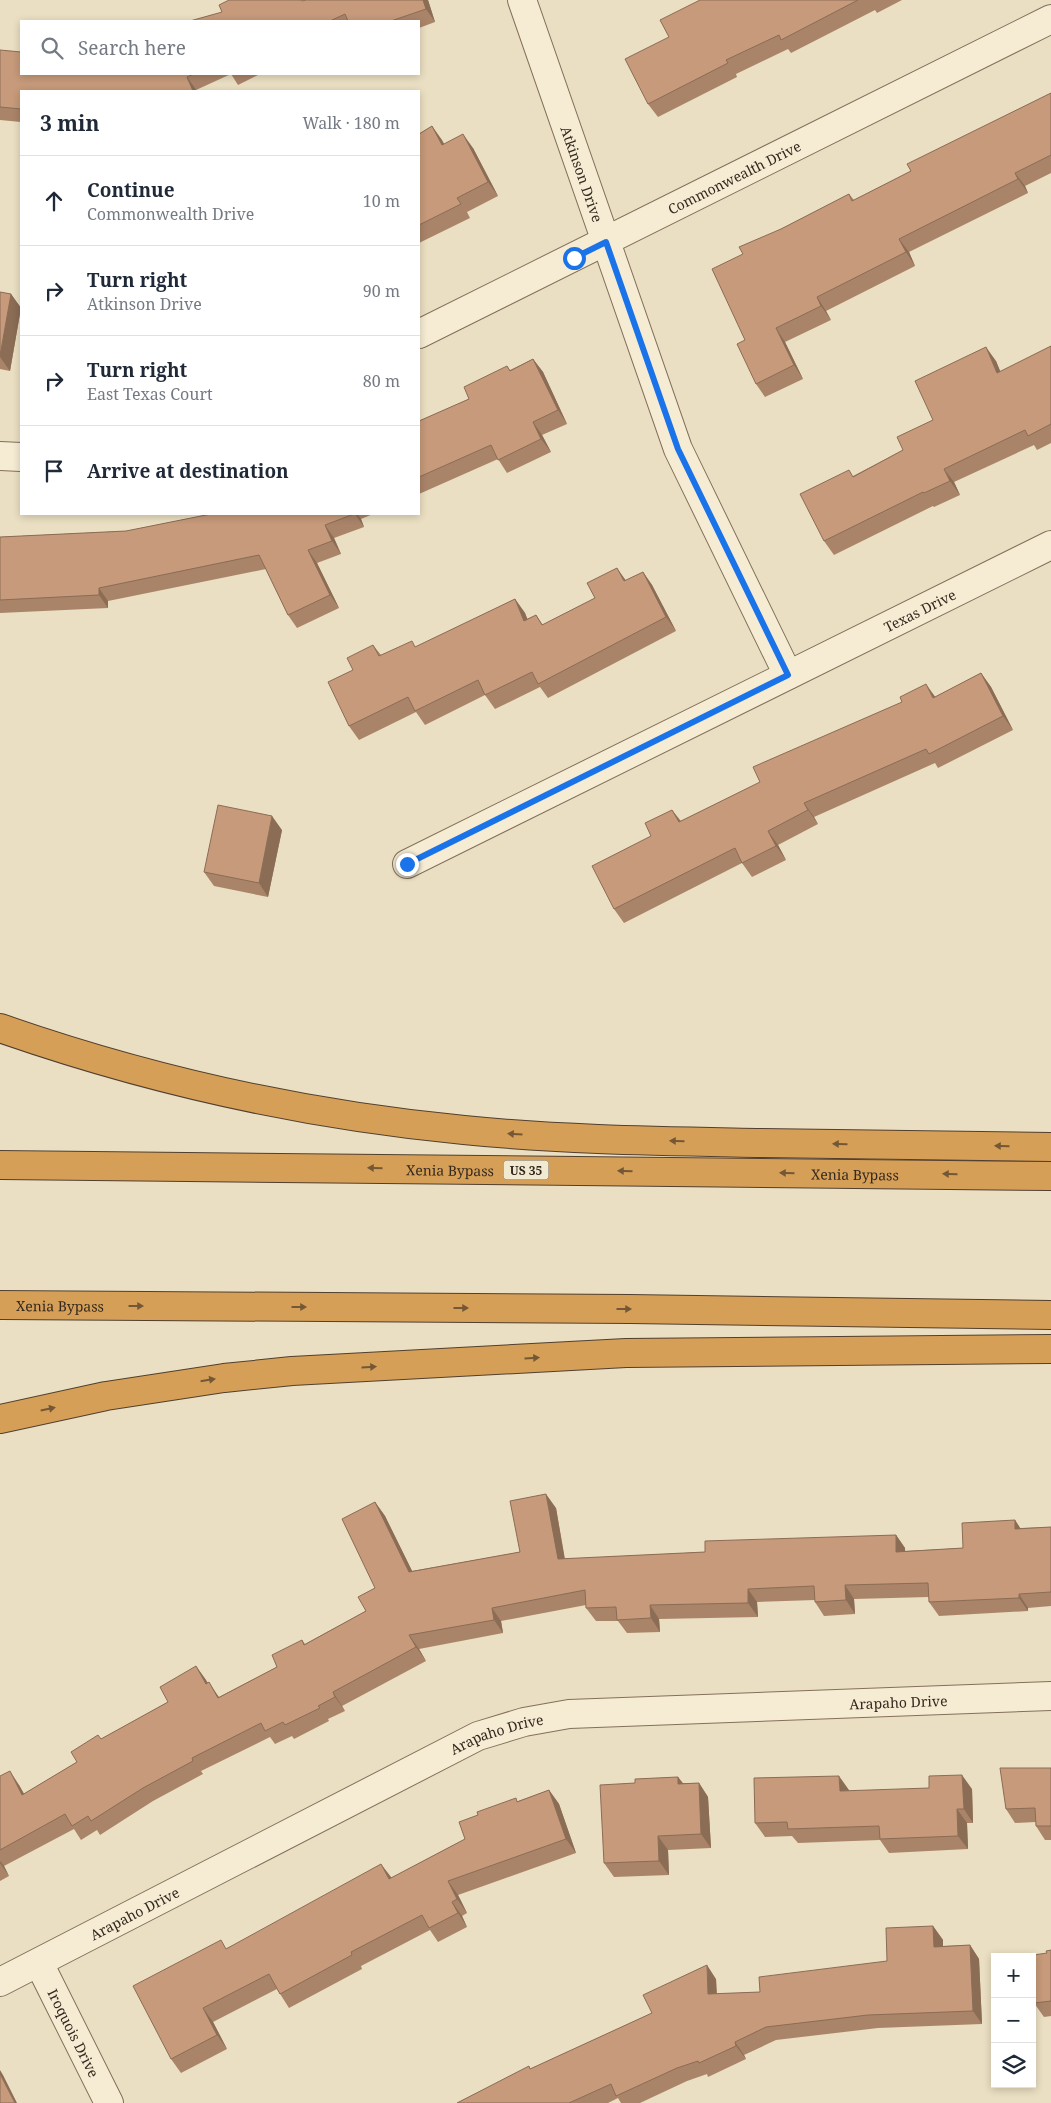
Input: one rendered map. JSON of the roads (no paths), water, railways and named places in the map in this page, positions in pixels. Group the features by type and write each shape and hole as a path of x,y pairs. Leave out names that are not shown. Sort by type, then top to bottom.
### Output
{"highway":[{"path":"0,1028 124,1068 234,1094 348,1115 462,1130 593,1140 1051,1147"},
{"name":"Xenia Bypass","path":"0,1165 1051,1176"},
{"name":"Xenia Bypass","path":"0,1305 620,1309 1051,1315"},
{"path":"0,1419 106,1396 224,1378 292,1371 626,1353 1051,1349"}],"street":[{"name":"Atkinson Drive","path":"522,0 678,449 788,675"},
{"name":"Commonwealth Drive","path":"420,334 1051,19"},
{"path":"0,456 20,457"},
{"name":"Texas Drive","path":"407,864 1051,545"},
{"name":"Arapaho Drive","path":"0,1982 478,1736 524,1722 569,1714 1051,1696"},
{"name":"Iroquois Drive","path":"39,1962 109,2103"}]}
